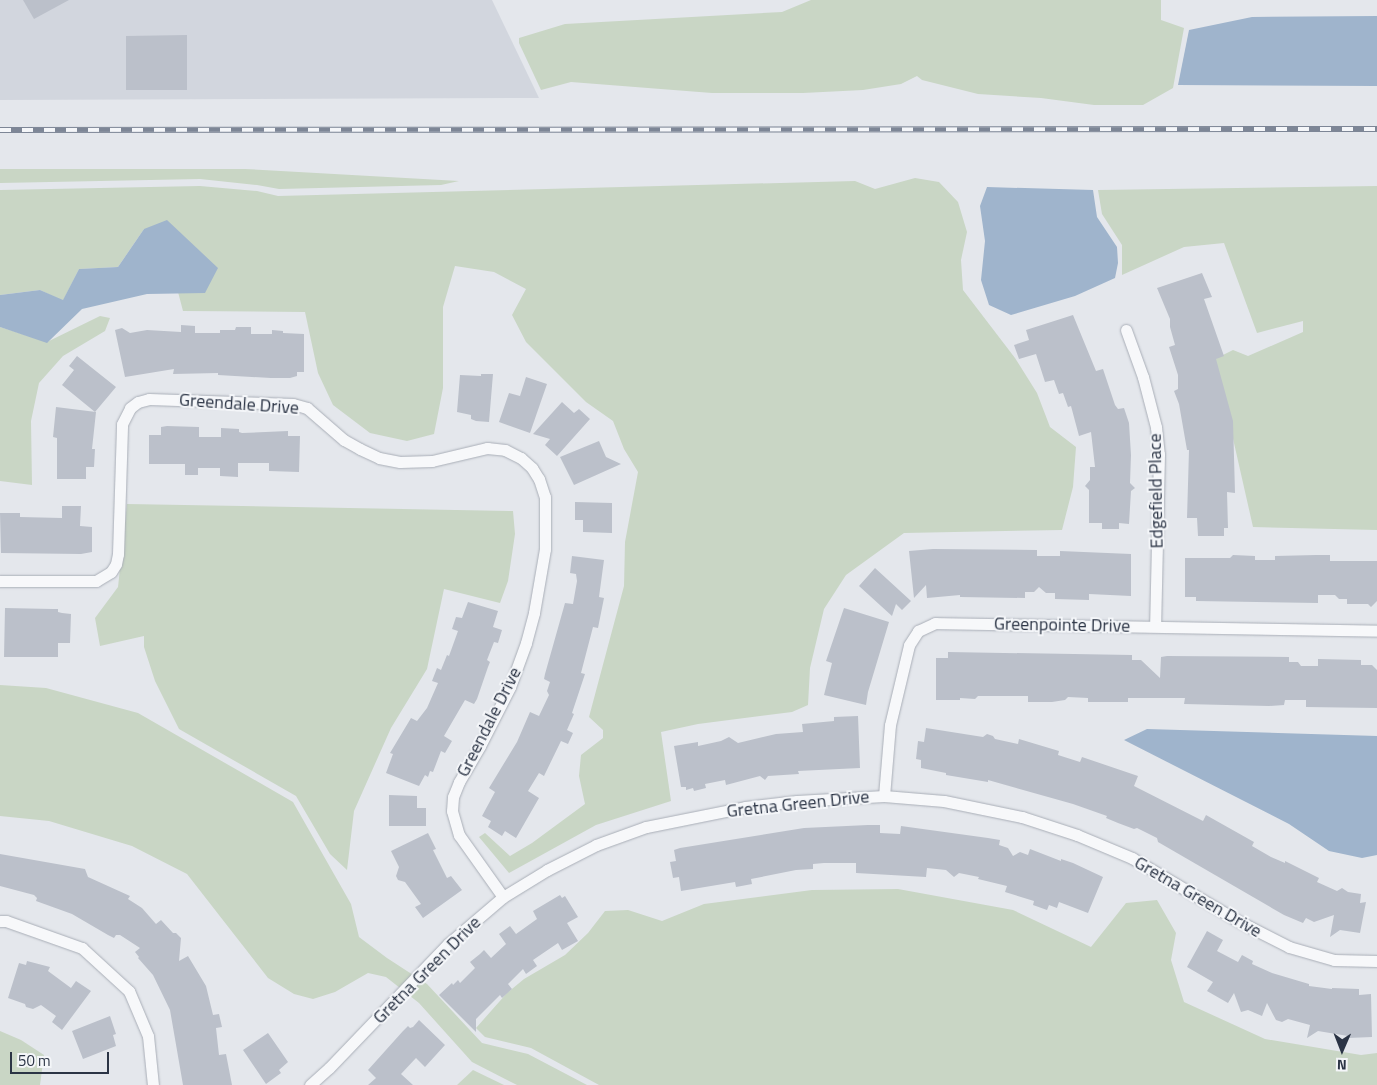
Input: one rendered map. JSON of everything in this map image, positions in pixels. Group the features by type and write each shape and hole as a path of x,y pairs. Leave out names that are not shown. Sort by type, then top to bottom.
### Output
{"street":[{"name":"Edgefield Place","path":"1126,330 1145,385 1156,427 1159,454 1155,626"},
{"name":"Greendale Drive","path":"0,581 96,582 111,572 116,564 118,554 122,424 130,408 138,402 149,399 294,404 307,408 344,440 360,449 378,458 400,462 432,461 461,452 487,448 505,450 521,458 532,468 539,479 545,496 545,549 535,605 526,643 510,687 459,782 453,797 452,811 459,835 503,897"},
{"name":"Greenpointe Drive","path":"884,796 890,725 898,684 909,645 918,631 935,623 1377,631"},
{"name":"Gretna Green Drive","path":"310,1085 330,1068 448,944 503,897 547,870 596,845 646,828 745,807 840,796 884,796 944,801 1014,815 1049,826 1132,858 1240,922 1289,947 1334,960 1377,961"},
{"path":"0,921 6,921 82,948 129,992 148,1036 153,1085"}],"shaded area":[{"path":"0,0 492,0 539,98 0,100"}],"green space":[{"path":"811,0 1161,0 1161,20 1184,28 1173,88 1143,105 1094,105 1041,98 978,94 922,80 917,76 901,84 863,90 803,93 712,93 571,82 541,90 519,43 519,38 565,24 782,12"},
{"path":"0,169 245,169 459,181 441,185 279,189 200,179 0,183"},
{"path":"915,178 939,182 958,202 967,232 961,260 963,290 1015,358 1037,393 1050,427 1076,447 1073,487 1062,530 904,533 846,575 824,609 810,668 808,705 792,712 698,724 661,732 671,801 596,825 509,873 479,837 485,833 510,856 532,843 585,804 579,776 581,755 603,738 603,730 589,717 624,586 625,542 638,472 624,449 613,421 586,402 526,342 512,315 526,289 494,272 455,266 443,307 443,388 434,434 407,441 370,433 333,405 318,373 305,312 183,311 178,292 205,292 144,229 118,267 79,269 63,301 40,290 0,295 0,190 200,186 257,191 278,196 855,181 875,189"},
{"path":"1377,186 1377,530 1253,527 1215,359 1233,350 1248,356 1303,332 1303,321 1257,333 1224,243 1184,247 1122,275 1122,245 1102,214 1098,190"},
{"path":"100,316 110,318 105,331 63,356 39,383 31,421 32,485 0,481 0,327 47,342"},
{"path":"127,504 513,511 515,534 508,581 500,603 444,589 427,669 391,728 354,811 347,870 330,854 296,796 179,729 155,681 144,647 144,636 100,646 95,618 118,587"},
{"path":"0,685 46,688 138,713 293,802 351,904 359,937 427,984 482,1043 528,1054 587,1085 517,1085 472,1062 419,1003 386,977 368,973 335,992 313,999 294,994 268,978 187,874 132,846 49,821 0,816"},
{"path":"898,889 1013,910 1091,947 1126,903 1157,900 1176,933 1171,960 1184,1002 1265,1039 1361,1055 1377,1053 1377,1085 599,1085 531,1048 485,1037 476,1028 507,993 524,979 565,955 588,933 605,911 628,910 662,921 704,904 812,890"},
{"path":"0,1031 21,1040 44,1055 40,1085 0,1085"},
{"path":"473,1070 504,1085 457,1085"}],"water":[{"path":"1377,16 1377,86 1178,85 1189,30 1252,17"},
{"path":"987,187 1093,190 1097,217 1117,247 1118,263 1115,278 1075,296 1011,315 989,305 981,280 985,241 980,206"},
{"path":"167,220 218,268 205,293 147,294 82,309 47,343 0,327 0,295 40,290 63,300 79,269 118,267 144,229"},
{"path":"1147,729 1377,736 1377,855 1362,858 1329,851 1289,824 1124,740"}],"building":[{"path":"23,0 69,0 34,19"},
{"path":"187,35 187,90 126,90 126,36"},
{"path":"1202,273 1212,297 1204,299 1224,356 1216,359 1233,421 1235,493 1227,492 1228,528 1224,528 1224,536 1198,536 1197,518 1187,518 1189,450 1187,450 1179,404 1174,391 1178,389 1178,375 1169,347 1175,345 1170,327 1170,319 1157,288"},
{"path":"1073,315 1096,371 1103,369 1115,405 1118,409 1124,408 1129,423 1130,483 1135,488 1131,491 1129,524 1119,523 1119,529 1102,529 1102,523 1089,523 1089,490 1085,486 1090,480 1090,467 1095,467 1091,432 1079,436 1071,406 1068,407 1063,393 1059,394 1054,380 1045,382 1036,354 1019,359 1014,345 1029,340 1026,330"},
{"path":"181,325 195,326 195,333 220,333 220,330 251,327 251,334 272,334 272,330 283,331 283,333 304,334 304,372 297,372 297,376 290,378 271,378 218,375 218,373 173,374 174,369 125,377 115,330 122,328 130,333 147,330 181,332"},
{"path":"77,356 116,387 95,412 62,385 74,370 69,366"},
{"path":"481,374 493,374 489,422 476,421 471,419 471,415 457,412 460,375 481,376"},
{"path":"526,377 547,384 530,433 499,422 509,393 520,396"},
{"path":"562,402 574,413 579,409 590,419 557,456 545,445 550,439 533,434"},
{"path":"56,407 96,412 92,449 95,449 94,467 86,467 86,479 57,479 57,438 53,437"},
{"path":"161,427 199,427 199,437 221,437 221,428 239,429 239,432 242,433 288,431 288,436 300,436 299,472 269,471 269,463 238,463 238,477 220,476 220,468 198,468 198,475 185,475 185,464 149,464 149,435 161,435"},
{"path":"599,441 606,457 621,464 574,485 560,457"},
{"path":"575,502 612,503 612,533 583,532 583,520 575,520"},
{"path":"62,506 81,506 80,526 92,527 92,552 81,554 1,553 0,513 20,513 20,517 62,518"},
{"path":"933,549 1037,550 1037,556 1060,556 1060,551 1131,554 1131,596 1089,594 1089,600 1055,599 1055,593 1046,593 1039,587 1034,592 1025,592 1025,598 960,597 960,595 927,598 926,585 914,598 909,551"},
{"path":"1233,555 1255,556 1255,560 1275,560 1275,556 1330,555 1330,561 1377,561 1377,601 1371,607 1368,604 1347,604 1347,599 1339,599 1335,595 1318,595 1318,603 1196,601 1196,597 1185,597 1185,558 1230,558"},
{"path":"572,556 604,560 599,597 604,598 598,628 593,627 581,673 585,674 572,713 574,714 567,730 573,733 568,744 561,741 544,776 539,773 528,791 539,798 516,838 505,831 502,836 488,827 491,821 482,816 495,792 489,788 517,742 530,712 539,716 549,695 547,691 550,682 544,679 545,674 565,603 573,604 577,581 576,574 570,573"},
{"path":"875,568 911,601 902,610 896,604 892,616 859,586"},
{"path":"468,602 498,611 493,627 502,630 498,643 494,642 487,660 490,662 477,699 474,704 465,700 444,736 452,741 445,753 441,751 433,772 430,771 428,777 425,775 419,786 386,773 393,754 390,753 411,718 417,721 427,708 438,683 432,681 437,668 441,670 447,655 449,656 458,631 452,629 456,617 462,618"},
{"path":"5,608 58,609 58,612 71,614 70,643 58,643 58,657 4,657"},
{"path":"844,608 889,622 868,692 866,705 824,695 832,663 826,661"},
{"path":"948,652 1132,655 1132,660 1141,660 1160,678 1161,657 1167,656 1289,657 1289,662 1298,662 1301,666 1318,666 1318,659 1361,660 1361,665 1372,665 1377,670 1377,708 1306,707 1306,700 1285,700 1284,705 1269,706 1184,704 1185,698 1128,698 1128,702 1088,702 1088,698 1068,697 1065,700 1052,702 1028,702 1028,696 978,696 975,699 936,700 936,658 948,658"},
{"path":"858,716 860,768 798,771 799,774 768,776 765,780 760,776 726,785 725,780 705,784 706,788 694,791 693,788 686,790 686,787 681,787 674,746 698,742 698,746 721,741 729,737 738,743 776,734 803,732 802,724 834,721 834,717"},
{"path":"926,728 983,737 987,734 995,739 1018,744 1019,739 1059,751 1058,755 1080,762 1082,757 1138,776 1134,786 1203,821 1206,815 1254,842 1252,846 1271,857 1285,863 1285,861 1319,878 1317,882 1337,891 1342,888 1348,892 1361,894 1360,903 1366,902 1360,933 1340,930 1330,937 1334,915 1314,922 1306,918 1303,923 1284,915 1158,842 1157,838 1137,828 1134,829 1106,818 1107,816 1073,804 988,780 988,782 946,775 946,773 921,768 921,760 916,759 918,741 924,742"},
{"path":"389,795 417,796 417,808 426,808 426,826 389,826"},
{"path":"880,825 880,833 900,834 901,826 1000,840 999,845 1008,848 1013,856 1020,852 1028,855 1030,849 1061,861 1061,859 1073,863 1103,877 1088,913 1059,902 1057,908 1049,905 1047,910 1033,905 1034,901 1005,892 1007,886 959,873 954,877 946,870 927,868 926,877 856,873 856,863 813,864 813,869 796,870 751,879 752,884 736,887 735,882 681,891 679,877 673,878 670,862 676,861 674,850 680,848 804,828"},
{"path":"428,833 436,849 433,850 447,878 451,876 462,890 423,918 415,907 421,904 405,882 398,880 396,876 399,867 391,851"},
{"path":"0,854 85,869 88,877 130,896 128,899 142,908 156,924 161,920 173,933 176,933 181,938 179,961 188,956 206,986 213,1015 219,1014 222,1027 216,1028 219,1055 226,1054 232,1085 183,1085 170,1010 153,975 135,952 140,948 120,935 116,935 114,938 72,914 36,901 37,898 34,895 0,886"},
{"path":"560,895 562,898 565,896 578,917 567,923 578,941 562,950 558,943 533,960 537,966 526,974 523,969 508,984 512,989 502,998 500,995 476,1019 476,1032 439,995 452,983 453,985 458,980 460,983 475,968 470,962 484,950 491,958 506,944 499,934 510,926 516,934 537,919 533,911"},
{"path":"1207,931 1223,940 1217,951 1238,962 1242,955 1253,961 1252,964 1272,973 1309,984 1309,986 1332,989 1359,989 1359,995 1371,994 1372,1037 1348,1038 1348,1036 1318,1031 1307,1038 1310,1025 1288,1019 1282,1022 1276,1020 1267,1003 1262,1016 1248,1010 1241,1012 1234,993 1228,1003 1207,991 1213,982 1187,967"},
{"path":"27,961 50,967 48,971 71,988 76,981 91,991 62,1030 52,1022 56,1016 41,1005 33,1009 8,998 19,963 26,965"},
{"path":"110,1016 116,1034 113,1035 116,1046 83,1059 72,1031"},
{"path":"419,1020 445,1045 425,1067 416,1058 401,1074 413,1085 368,1085 376,1078 368,1070 408,1026 410,1028 413,1027"},
{"path":"268,1033 288,1062 279,1070 281,1073 266,1084 243,1050"}],"railway":[{"path":"0,130 1377,129"}]}
